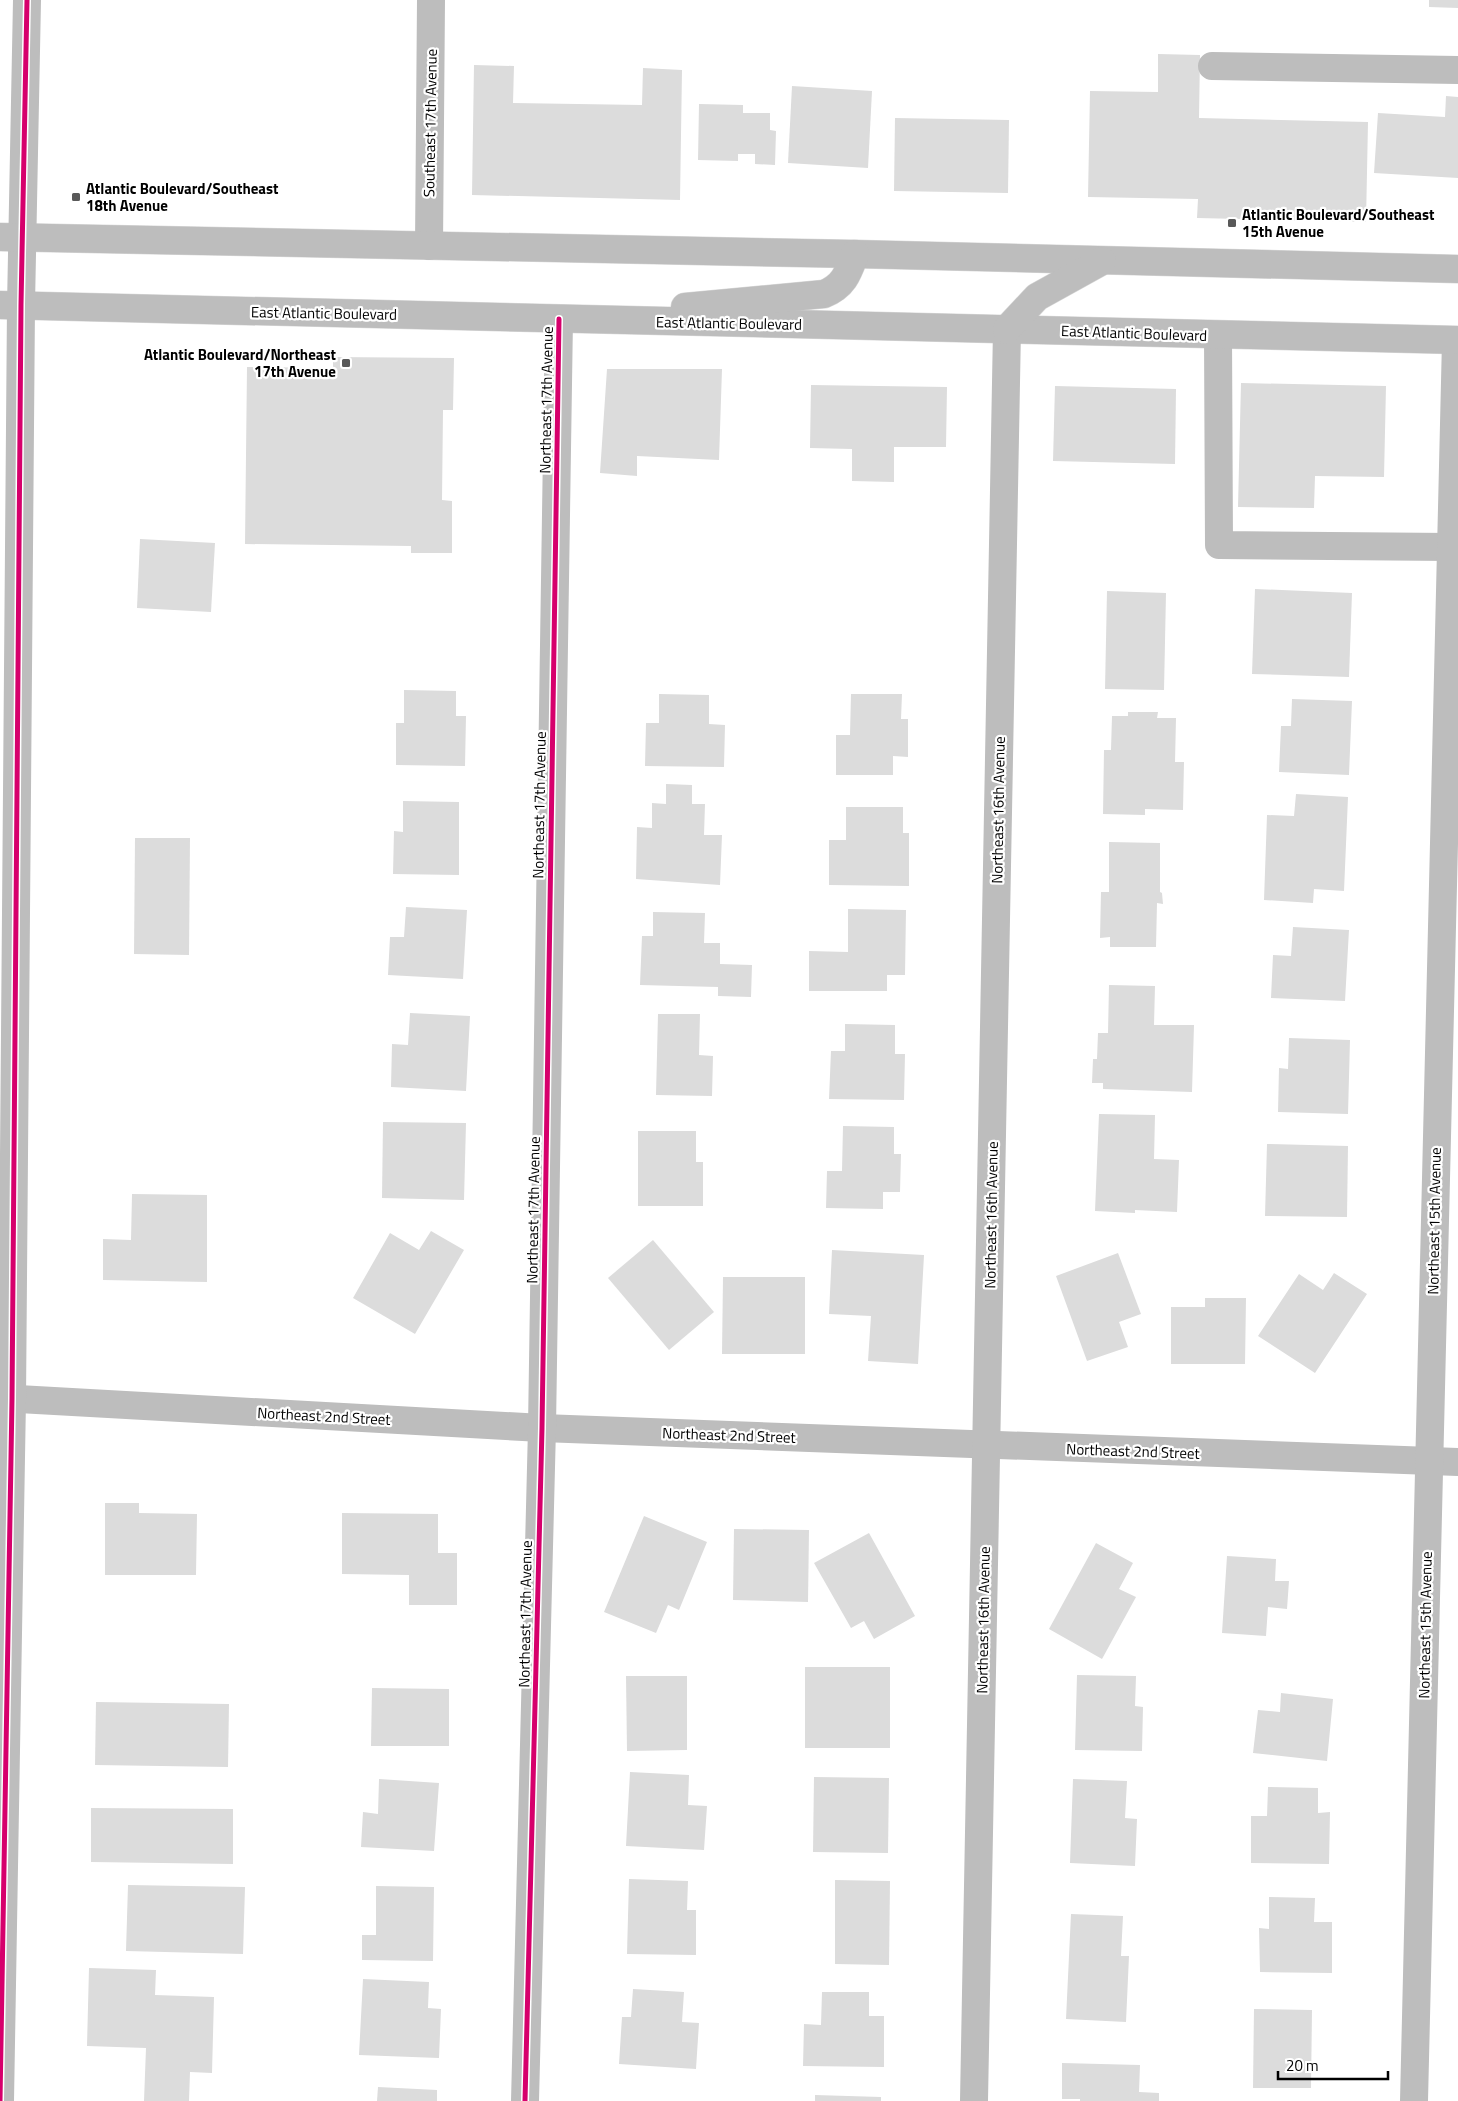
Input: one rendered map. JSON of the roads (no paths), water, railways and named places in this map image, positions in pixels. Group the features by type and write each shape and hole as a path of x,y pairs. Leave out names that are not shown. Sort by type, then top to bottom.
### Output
{"street":[{"path":"0,2101 6,1398 10,305 11,237 27,0"},
{"name":"Southeast 17th Avenue","path":"429,246 432,0"},
{"path":"1212,66 1458,70"},
{"path":"11,237 855,254 1458,269"},
{"path":"559,319 824,294 837,288 847,276 855,254"},
{"path":"1007,329 1037,297 1104,260"},
{"name":"East Atlantic Boulevard","path":"10,305 1218,335 1457,339"},
{"name":"Northeast 17th Avenue","path":"525,2101 542,1428 559,319"},
{"name":"Northeast 16th Avenue","path":"974,2101 1007,329"},
{"path":"1218,335 1219,545 1451,547"},
{"name":"Northeast 15th Avenue","path":"1414,2101 1428,1462 1454,611 1451,547 1457,339"},
{"name":"Northeast 2nd Street","path":"6,1398 542,1428 1458,1462"}],"place":[{"name":"Atlantic Boulevard/Southeast 18th Avenue","path":"76,197"},
{"name":"Atlantic Boulevard/Southeast 15th Avenue","path":"1232,223"},
{"name":"Atlantic Boulevard/Northeast 17th Avenue","path":"346,363"}]}
